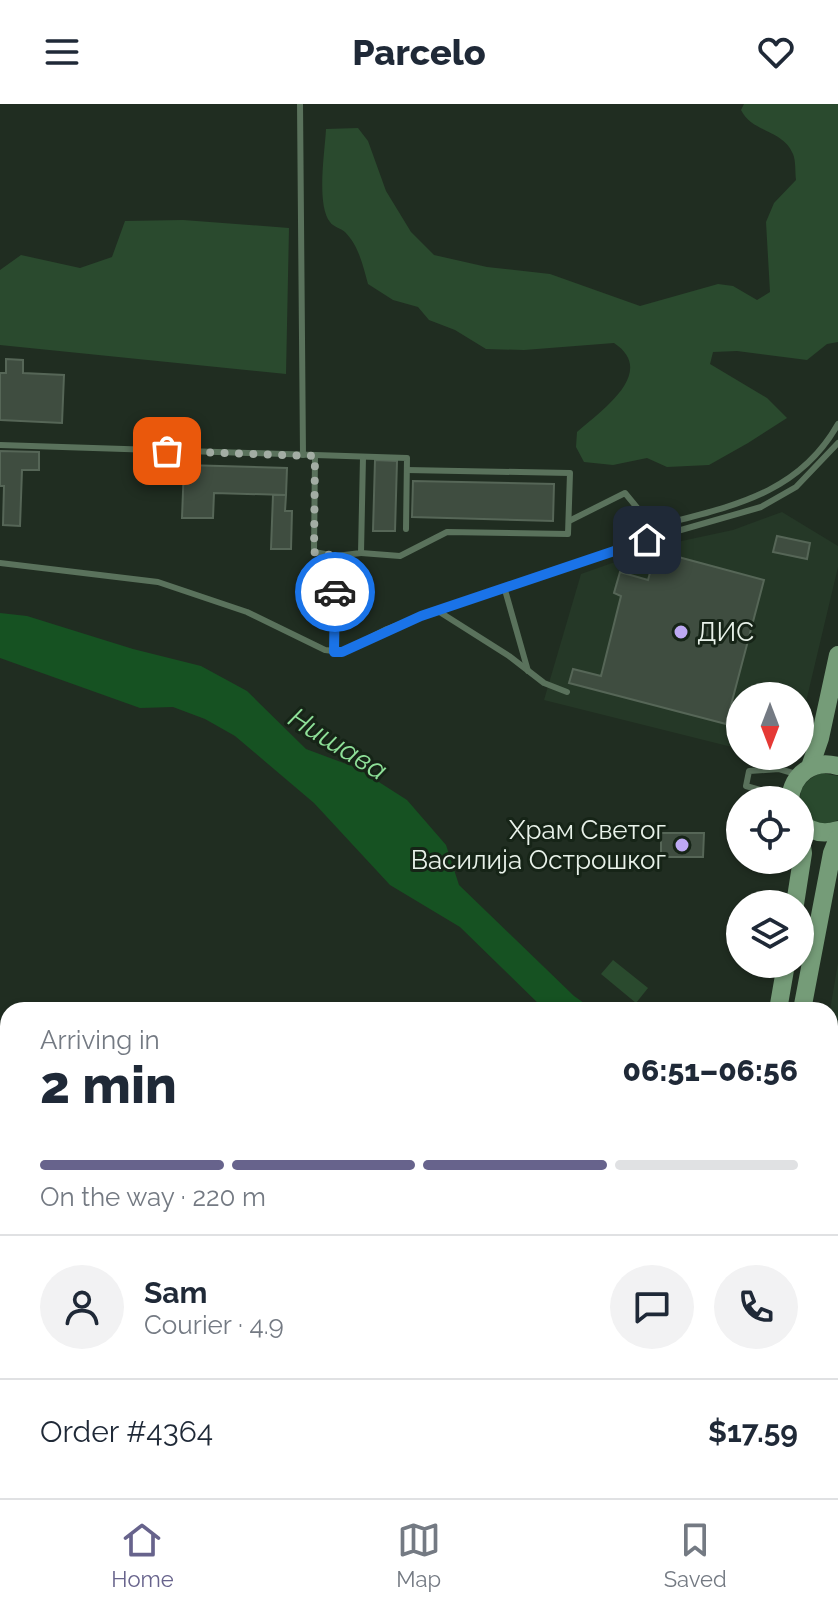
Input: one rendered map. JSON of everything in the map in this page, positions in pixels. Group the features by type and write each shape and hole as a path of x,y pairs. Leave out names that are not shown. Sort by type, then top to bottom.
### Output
{"main road":[{"path":"794,786 805,771 820,738 838,655"},
{"path":"805,771 820,764 838,766"},
{"path":"814,831 838,830"},
{"path":"804,1002 826,900 832,853 838,838"},
{"path":"779,1002 784,978"}],"lane":[{"path":"300,104 303,455"},
{"path":"569,521 625,493 653,527 749,501 773,490 814,457 838,424"},
{"path":"0,563 158,582 247,612 316,646 342,652 387,629 437,610 505,590 618,548 761,507 796,487 838,443"},
{"path":"0,445 407,458 406,529"},
{"path":"315,456 314,552 336,556 361,553 400,556 447,532 568,534 570,473 407,470"},
{"path":"361,553 363,457"},
{"path":"334,652 336,556"},
{"path":"505,590 528,671"},
{"path":"437,610 544,683 567,692"},
{"path":"746,786 749,771 805,771"}],"shaded area":[{"path":"744,104 838,104 838,342 827,344 807,360 737,351 713,352 710,364 767,398 787,418 709,465 667,467 647,458 613,465 584,462 576,447 577,432 621,390 630,366 626,354 614,343 524,350 486,349 455,330 429,320 418,307 393,300 368,284 354,244 345,232 331,224 323,203 326,129 358,128 368,141 386,191 411,232 434,255 487,267 550,274 640,306 718,284 733,286 757,300 770,292 766,222 774,203 796,180 794,157 788,146 752,123 741,110"},
{"path":"183,220 289,228 286,374 0,345 0,270 21,255 80,268 112,257 125,221"},
{"path":"782,512 838,546 838,567 811,682 726,682 726,746 544,700 581,574 663,545 733,530"},
{"path":"0,613 27,616 133,649 201,666 247,691 306,749 357,768 407,800 446,845 459,885 583,1002 537,1002 460,927 390,885 314,803 235,736 205,719 173,707 140,708 0,658"},
{"path":"822,773 838,776 838,820 814,821 814,786 805,786"},
{"path":"613,960 648,988 635,1002 601,974"},
{"path":"838,963 838,1002 831,1002"}],"building":[{"path":"6,359 23,360 23,373 64,375 62,423 0,420 0,373 6,373"},
{"path":"0,451 39,452 39,470 22,470 20,526 3,525 4,486 0,486"},
{"path":"375,460 397,461 395,531 373,531"},
{"path":"184,465 287,468 286,495 214,493 213,518 182,518"},
{"path":"413,481 554,484 553,521 412,517"},
{"path":"273,495 286,495 285,511 292,511 291,549 271,549"},
{"path":"777,536 810,543 807,559 773,552"},
{"name":"ДИС","path":"656,551 764,580 737,682 726,682 726,724 569,683 573,669 601,676 621,596 614,593 620,572 648,580"},
{"name":"Храм Светог Василија Острошког","path":"661,833 704,833 703,857 661,857"}],"way so far":[{"path":"167,451 315,456 314,552 336,556 335,592"}],"place":[{"name":"ДИС","path":"681,632"},
{"name":"Храм Светог Василија Острошког","path":"682,845"}],"route":[{"path":"335,592 334,652 342,652 421,616 647,540"}],"water label":[{"name":"Нишава","path":"338,744"}]}
